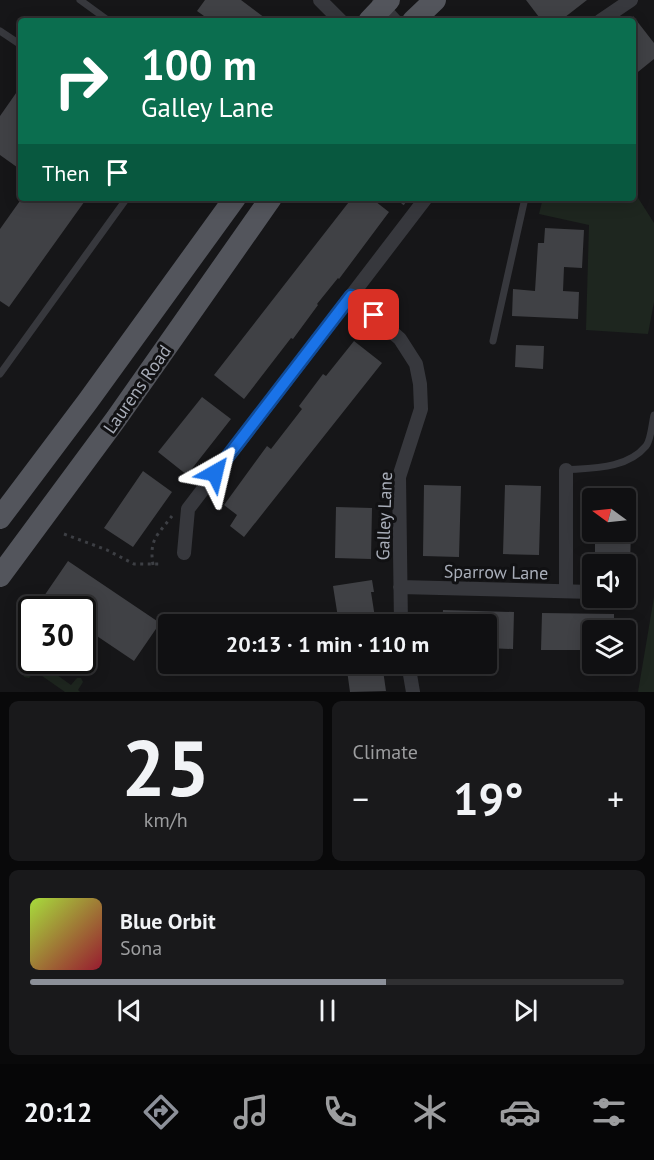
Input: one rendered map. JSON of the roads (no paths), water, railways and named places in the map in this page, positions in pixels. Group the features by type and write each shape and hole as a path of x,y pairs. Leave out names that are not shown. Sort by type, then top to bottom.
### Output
{"main road":[{"path":"416,18 435,0"},
{"name":"Laurens Road","path":"0,518 88,402 233,201"},
{"name":"Laurens Road","path":"0,576 116,419 269,201"},
{"path":"88,402 116,419"}],"street":[{"path":"320,0 338,18"},
{"path":"604,18 631,0"},
{"path":"184,553 188,509 424,201"},
{"name":"Galley Lane","path":"351,296 400,339 416,364 420,384 421,409 399,477 401,614"},
{"path":"566,470 566,591"},
{"name":"Sparrow Lane","path":"400,587 582,592"},
{"path":"410,674 413,692"}],"lane":[{"path":"80,0 105,18"},
{"path":"0,31 18,43"},
{"path":"0,374 125,201"},
{"path":"493,341 524,201"},
{"path":"566,470 611,466 628,459 647,446 654,415"}]}
